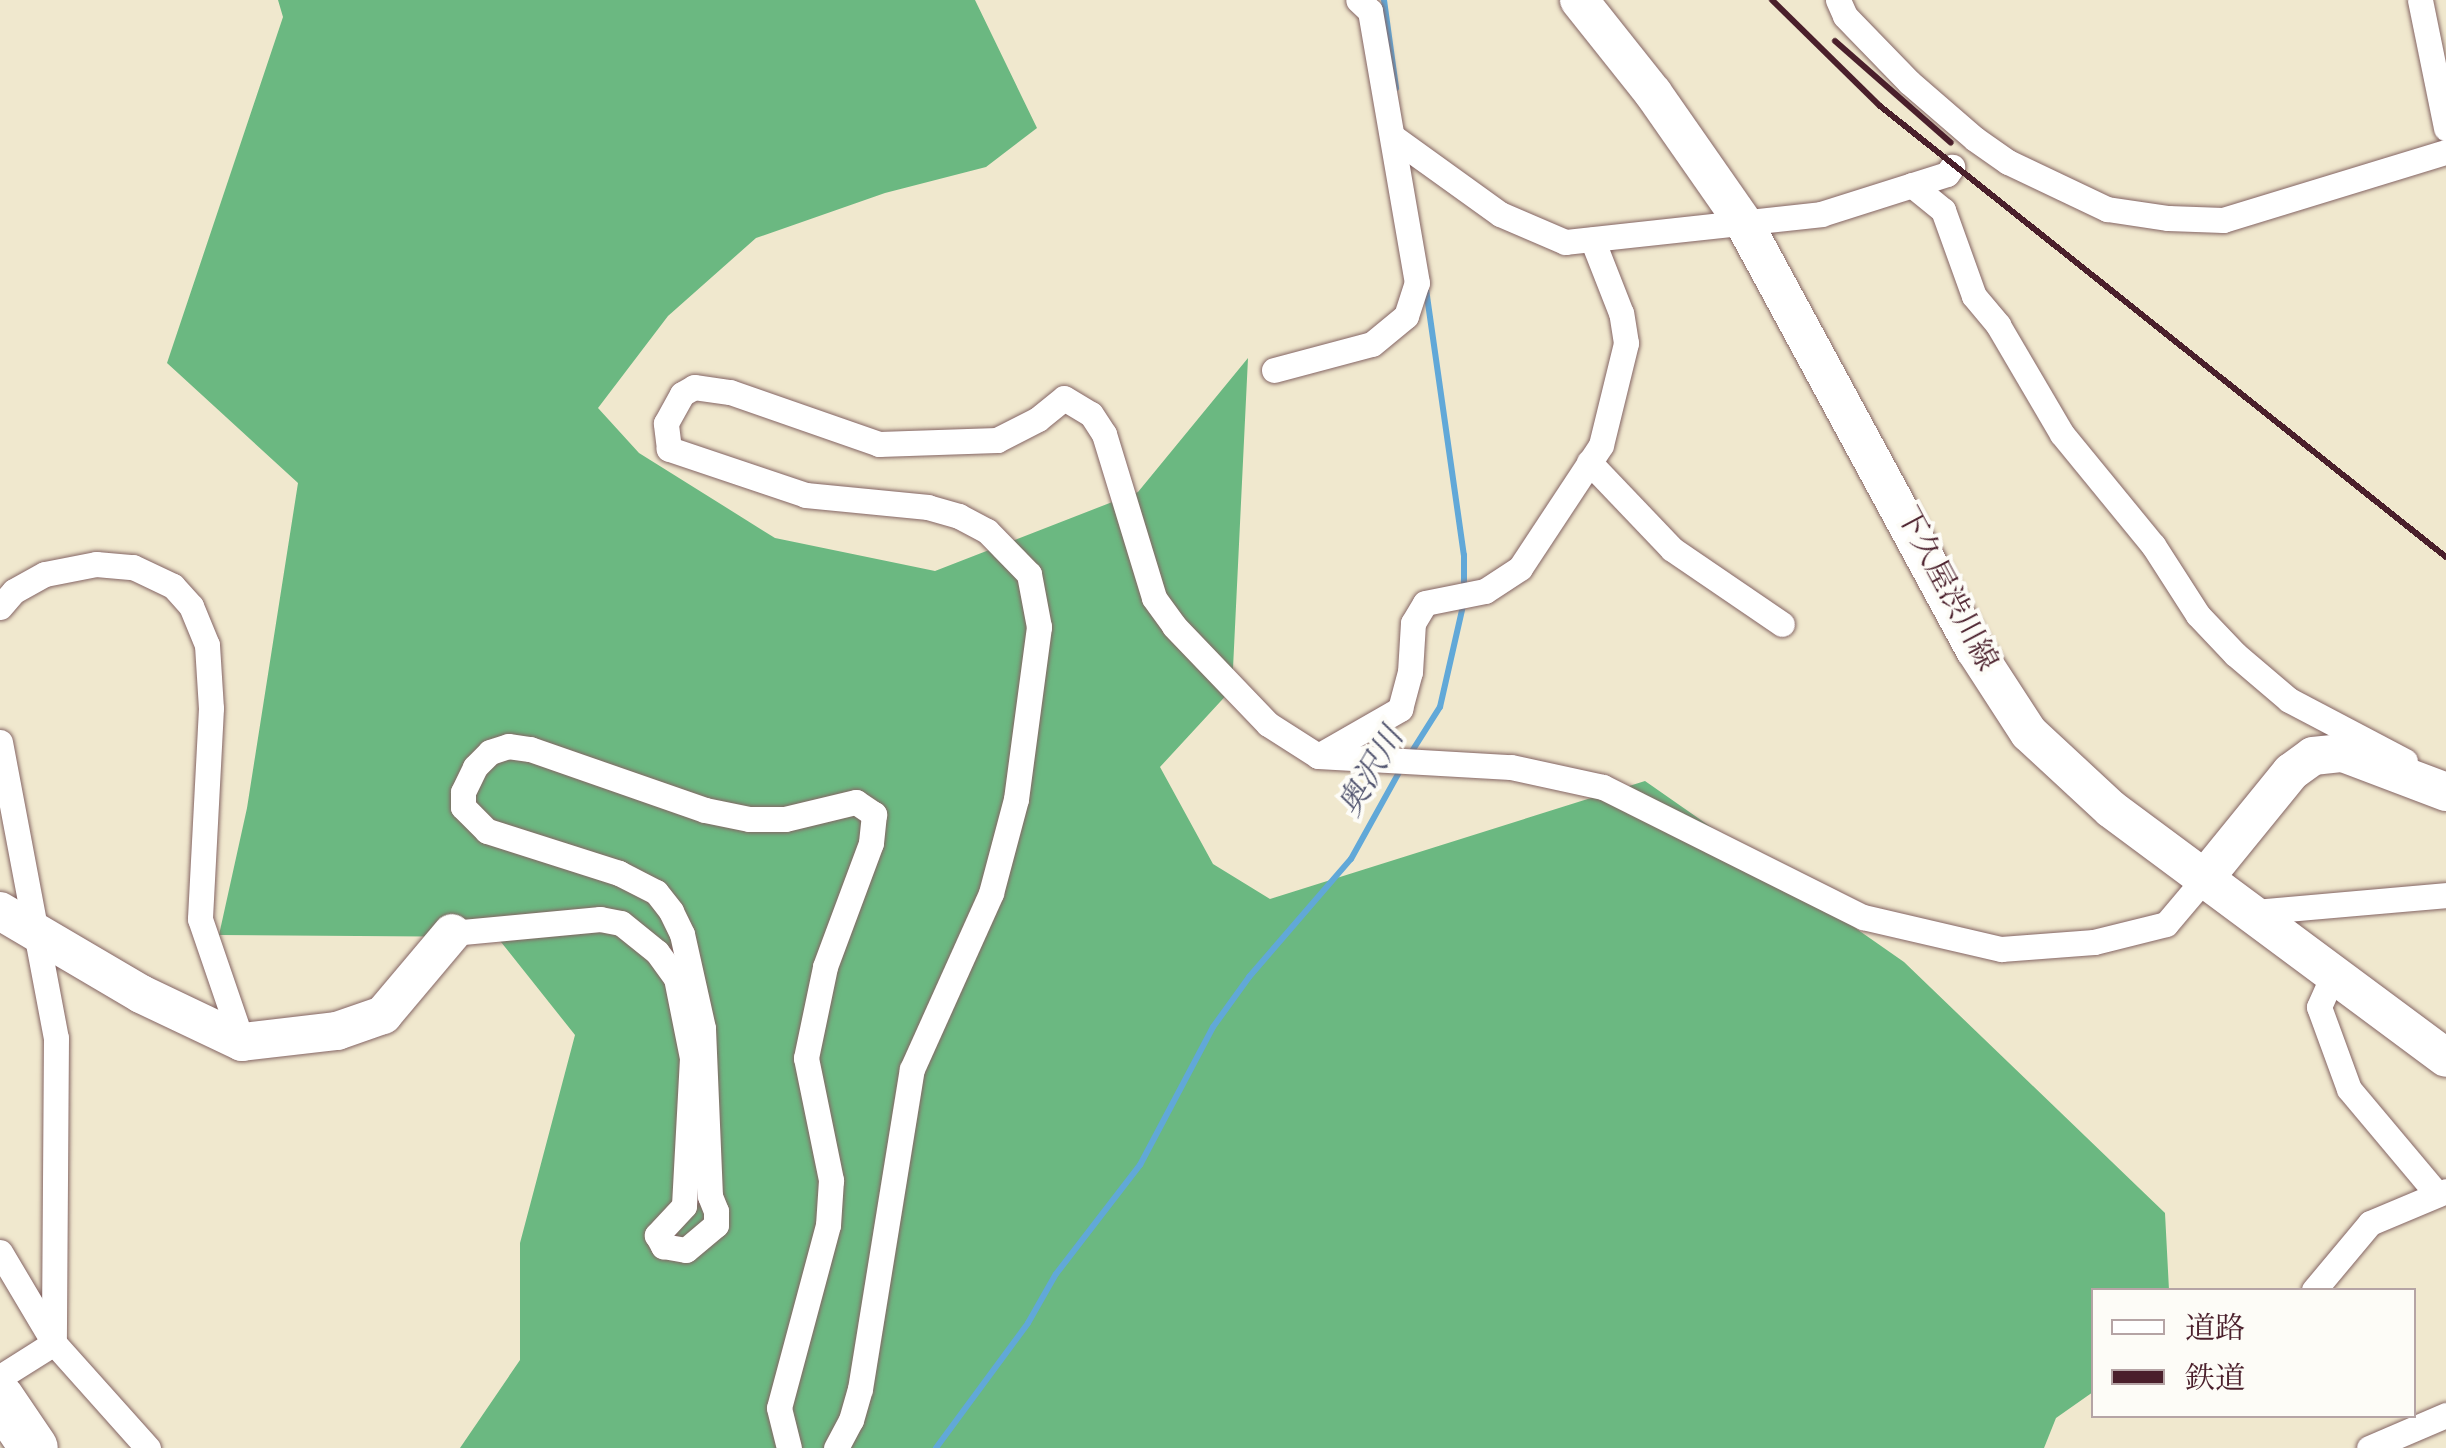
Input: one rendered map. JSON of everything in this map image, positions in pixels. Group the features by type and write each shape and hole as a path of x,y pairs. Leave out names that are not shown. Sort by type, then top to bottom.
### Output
{"highway":[{"path":"6,1380 34,1448"}],"main road":[{"name":"下久屋渋川線","path":"1579,0 1653,94 1746,225 2006,701 2055,761 2204,879 2446,1058"},
{"path":"2204,879 2291,772 2313,756 2343,753 2446,792"},
{"path":"16,918 142,994 242,1042 320,1034 383,1015 452,932"}],"street":[{"path":"1274,370 1372,344 1406,316 1417,282 1370,11 1358,0"},
{"path":"1838,0 1845,16 1972,142 2107,209 2168,218 2223,220 2446,152"},
{"path":"2420,0 2446,128"},
{"path":"1393,137 1500,214 1565,242 1821,214 1946,174 1952,168"},
{"path":"1912,185 1943,210 1974,296 1998,325 2062,434 2160,554 2198,615 2235,654 2289,700 2405,760 2401,776"},
{"path":"1318,756 1400,709 1410,672 1413,623 1425,603 1486,591 1520,568 1601,444 1626,343 1622,312 1592,239"},
{"path":"836,1448 852,1420 860,1389 912,1069 991,893 1016,798 1039,627 1030,574 987,531 959,516 928,506 806,494 669,449 666,423 682,394 694,387 730,392 879,444 924,446 996,440 1038,419 1064,398 1091,414 1104,434 1154,598 1174,626 1268,724 1318,756 1510,767 1603,787 1863,918 2001,949 2094,942 2166,924 2204,879"},
{"path":"1589,462 1672,549 1782,624"},
{"path":"0,607 14,592 45,574 96,564 133,568 173,586 192,606 207,646 211,708 200,918 242,1042"},
{"path":"0,742 16,918 58,1066 54,1342"},
{"path":"452,932 600,920 622,923 657,952 676,978 692,1058 684,1206 657,1235 662,1246 686,1250 716,1225 716,1210 710,1196 703,1028 682,934 671,911 656,892 619,873 486,831 463,807 463,792 475,767 490,752 508,746 705,810 749,819 785,819 856,802 874,814 871,843 826,967 806,1058 831,1180 828,1226 779,1408 789,1448"},
{"path":"2252,912 2446,895"},
{"path":"2316,1288 2370,1223 2441,1193 2349,1089 2319,1006 2334,973"},
{"path":"0,1252 54,1342 148,1448"},
{"path":"6,1380 54,1342"},
{"path":"2369,1448 2446,1415"}],"green space":[{"path":"278,0 975,0 1037,128 986,167 885,193 756,238 668,316 598,408 639,453 775,538 935,571 1138,492 1248,358 1232,689 1160,767 1213,864 1270,899 1645,781 1904,962 2165,1213 2169,1288 2091,1288 2091,1393 2056,1418 2044,1448 460,1448 520,1360 520,1243 575,1035 497,937 219,935 247,808 298,483 167,363 283,17"}],"waterway":[{"name":"奥沢川","path":"1384,0 1396,88"},
{"name":"奥沢川","path":"1426,289 1464,555 1464,588"},
{"name":"奥沢川","path":"1409,756 1440,707 1464,601"},
{"name":"奥沢川","path":"936,1448 1028,1323 1056,1274 1140,1165 1213,1027 1249,977 1351,859 1402,767"}],"railway":[{"path":"1772,0 1880,106 2446,557"},
{"path":"1835,41 1951,143"}]}
